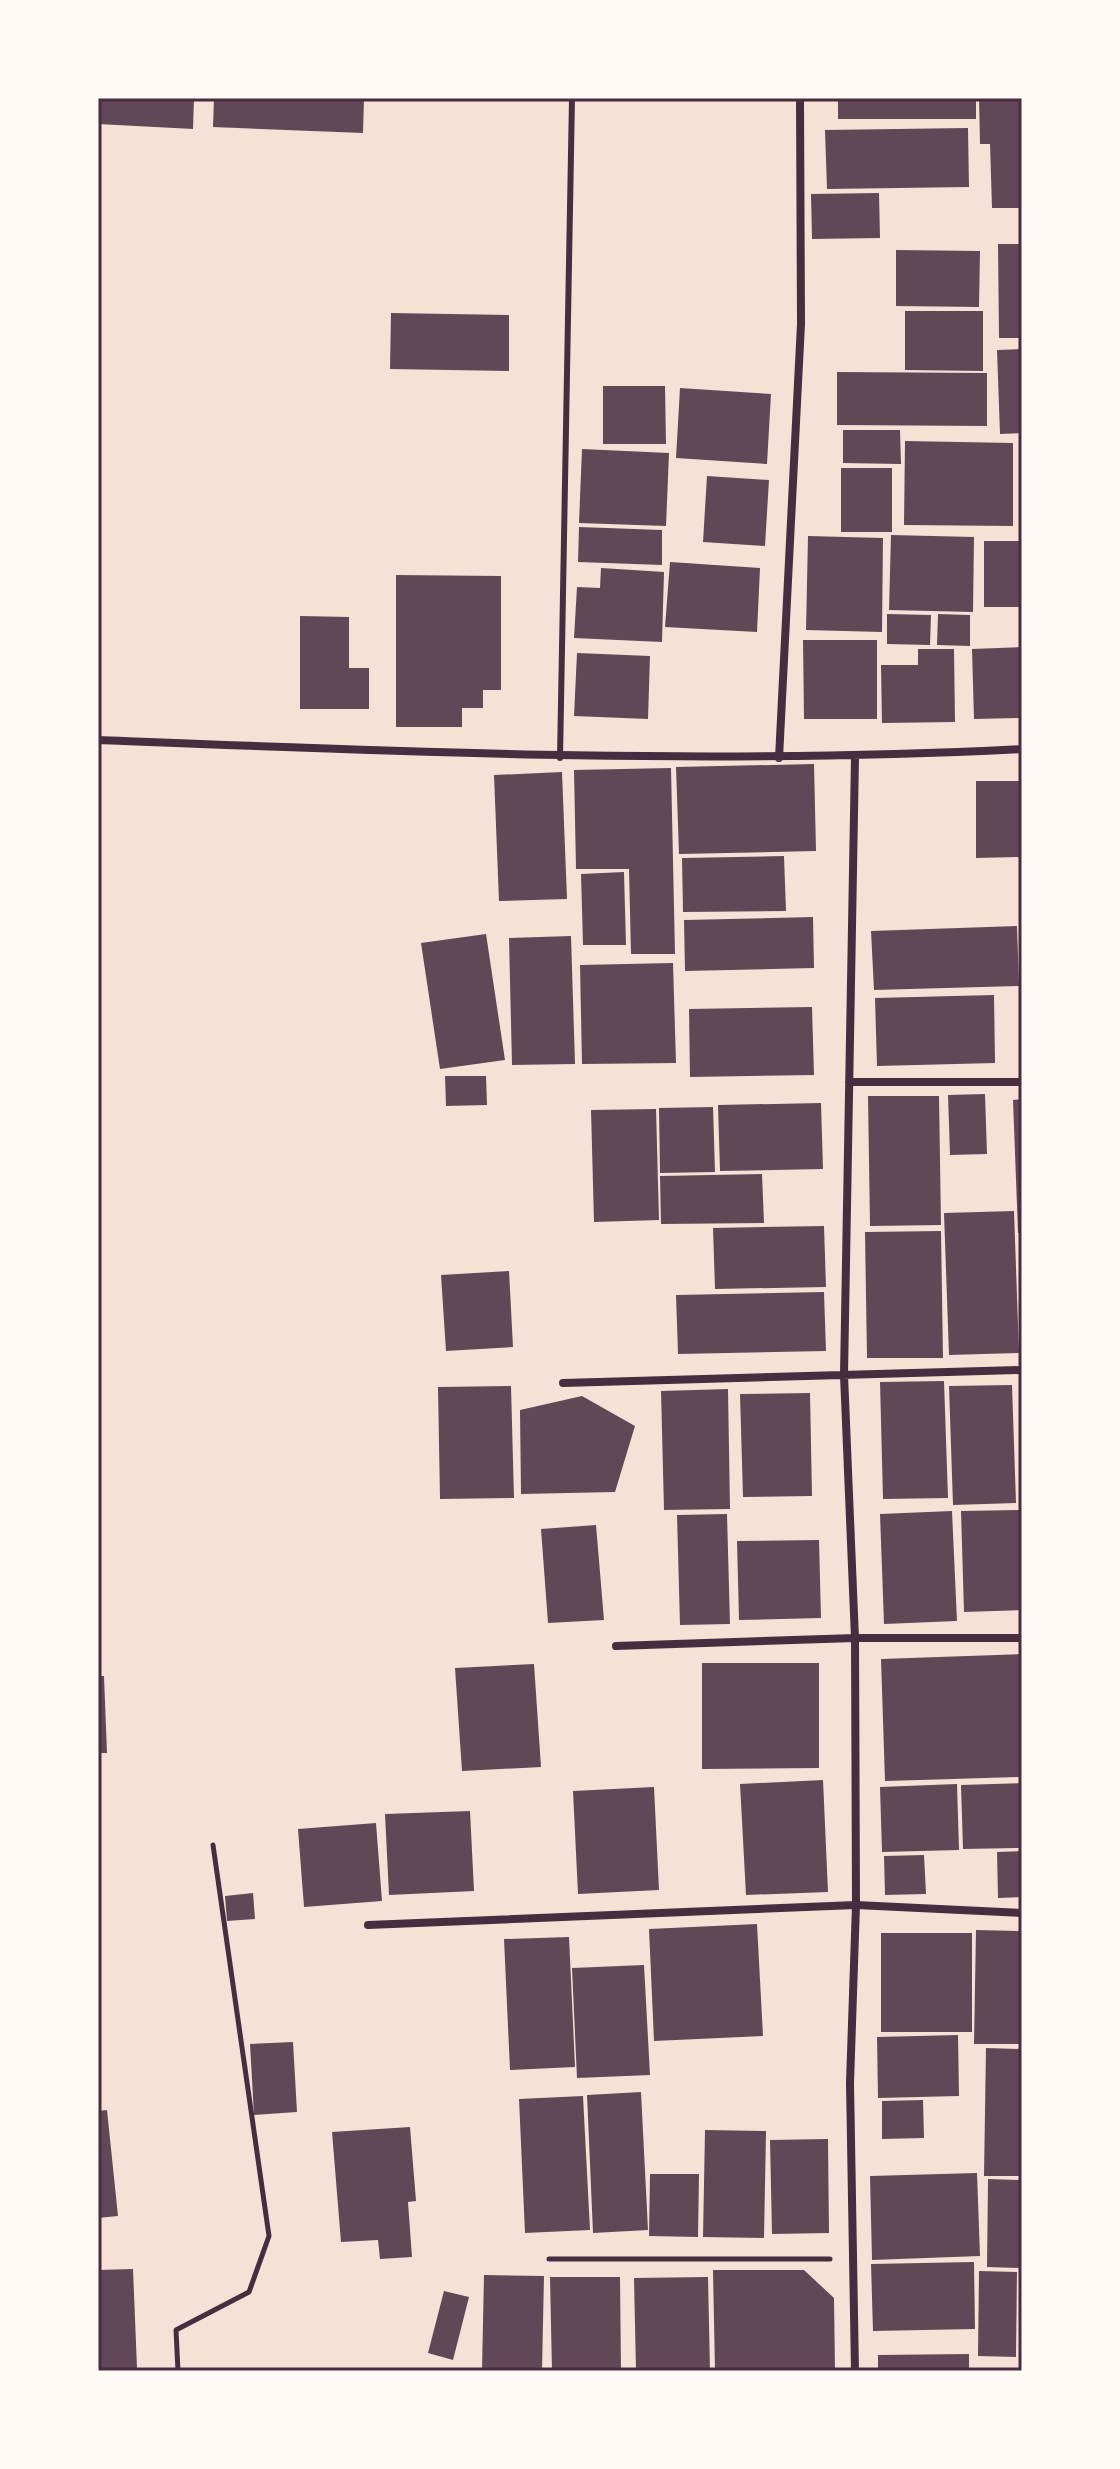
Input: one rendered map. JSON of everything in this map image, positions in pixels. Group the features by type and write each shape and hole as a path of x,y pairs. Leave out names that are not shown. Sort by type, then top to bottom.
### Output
{"street":[{"path":"779,758 801,324 800,98"},
{"path":"98,740 560,758 855,758 1022,749"},
{"path":"855,758 844,1375 855,1638 856,1905 850,2083 855,2371"},
{"path":"849,1082 1022,1082"},
{"path":"563,1383 1022,1370"},
{"path":"616,1646 855,1638 1022,1638"},
{"path":"368,1925 856,1905 1022,1913"}],"lane":[{"path":"560,758 572,98"}],"path":[{"path":"178,2371 176,2330 249,2292 269,2236 213,1845"},
{"path":"549,2259 855,2259"}],"building":[{"path":"98,98 194,98 193,129 98,124"},
{"path":"214,98 364,98 363,133 213,127"},
{"path":"838,98 976,98 976,119 838,119"},
{"path":"979,98 1022,98 1022,208 992,208 990,144 980,144"},
{"path":"968,128 969,187 827,189 825,130"},
{"path":"879,193 880,238 812,239 811,194"},
{"path":"998,244 1022,244 1022,338 999,338"},
{"path":"896,250 980,251 979,307 896,306"},
{"path":"905,311 983,311 983,371 905,370"},
{"path":"391,313 509,315 509,371 390,369"},
{"path":"1022,349 1022,433 1000,434 997,350"},
{"path":"837,372 987,373 987,426 837,425"},
{"path":"603,386 665,386 666,444 603,444"},
{"path":"680,388 771,394 767,464 676,458"},
{"path":"843,430 900,430 901,464 843,463"},
{"path":"905,441 1013,443 1013,526 904,525"},
{"path":"582,449 669,453 666,526 579,523"},
{"path":"841,468 892,468 892,532 841,532"},
{"path":"707,476 769,480 765,546 703,542"},
{"path":"579,527 662,530 662,565 578,562"},
{"path":"891,535 974,537 973,612 889,610"},
{"path":"808,536 883,538 882,632 806,630"},
{"path":"984,541 1022,541 1022,607 984,607"},
{"path":"670,562 760,568 757,632 665,627"},
{"path":"601,568 664,572 662,642 574,638 577,587 600,588"},
{"path":"396,575 501,576 501,690 483,690 483,708 462,708 462,727 396,727"},
{"path":"887,614 931,615 930,645 887,644"},
{"path":"938,614 970,615 970,646 937,645"},
{"path":"300,616 349,617 349,668 369,668 369,709 300,709"},
{"path":"803,640 877,640 877,719 804,719"},
{"path":"1022,647 1022,718 974,719 972,649"},
{"path":"918,649 954,649 955,722 882,723 881,665 918,665"},
{"path":"577,653 650,656 648,719 574,716"},
{"path":"814,764 816,851 679,854 676,767"},
{"path":"671,768 675,954 631,954 629,869 576,869 574,770"},
{"path":"562,772 567,899 499,901 494,775"},
{"path":"976,781 1022,781 1022,857 976,858"},
{"path":"784,856 786,911 683,912 682,858"},
{"path":"624,872 626,945 583,945 581,874"},
{"path":"813,917 814,968 685,971 684,920"},
{"path":"1017,926 1019,986 874,990 871,931"},
{"path":"486,934 505,1060 440,1069 421,943"},
{"path":"571,936 575,1064 512,1065 509,938"},
{"path":"673,963 676,1063 582,1064 580,965"},
{"path":"994,995 995,1063 877,1066 875,998"},
{"path":"812,1007 814,1075 690,1077 689,1009"},
{"path":"445,1076 486,1076 487,1105 446,1106"},
{"path":"985,1094 987,1154 950,1155 948,1095"},
{"path":"868,1096 939,1096 941,1225 870,1226"},
{"path":"1022,1099 1022,1233 1018,1233 1013,1100"},
{"path":"821,1103 823,1169 720,1171 718,1105"},
{"path":"713,1107 715,1172 660,1173 659,1108"},
{"path":"656,1109 659,1220 594,1222 591,1110"},
{"path":"762,1174 764,1223 661,1224 660,1176"},
{"path":"1014,1211 1019,1353 949,1355 944,1213"},
{"path":"824,1226 826,1287 715,1289 713,1228"},
{"path":"941,1231 943,1358 867,1358 865,1232"},
{"path":"509,1271 513,1347 446,1351 441,1275"},
{"path":"824,1292 826,1351 678,1354 676,1295"},
{"path":"944,1381 948,1498 883,1499 880,1382"},
{"path":"1012,1385 1016,1503 953,1505 949,1386"},
{"path":"511,1386 514,1498 440,1499 438,1387"},
{"path":"728,1389 730,1509 664,1510 661,1391"},
{"path":"810,1393 812,1496 743,1497 740,1394"},
{"path":"582,1396 635,1426 615,1492 521,1494 520,1410"},
{"path":"1022,1510 1022,1610 964,1612 961,1511"},
{"path":"952,1511 957,1621 884,1624 880,1514"},
{"path":"727,1514 730,1624 680,1625 677,1515"},
{"path":"596,1525 604,1620 548,1623 541,1529"},
{"path":"819,1540 821,1618 739,1620 737,1541"},
{"path":"1022,1654 1022,1777 885,1781 881,1659"},
{"path":"702,1663 819,1663 819,1768 702,1769"},
{"path":"534,1664 541,1767 462,1771 455,1668"},
{"path":"98,1676 104,1676 107,1753 98,1753"},
{"path":"823,1780 828,1892 746,1895 740,1784"},
{"path":"1022,1783 1022,1848 963,1849 961,1785"},
{"path":"957,1784 959,1850 882,1852 880,1787"},
{"path":"654,1787 659,1890 578,1894 573,1791"},
{"path":"470,1811 474,1891 389,1895 385,1814"},
{"path":"376,1823 382,1901 304,1907 298,1829"},
{"path":"1022,1851 1022,1897 998,1898 997,1852"},
{"path":"924,1855 926,1894 885,1895 884,1856"},
{"path":"253,1893 255,1919 227,1921 225,1896"},
{"path":"757,1924 763,2036 654,2041 649,1929"},
{"path":"976,1930 1022,1931 1022,2044 974,2044"},
{"path":"881,1933 972,1933 972,2032 881,2032"},
{"path":"569,1937 575,2067 510,2070 504,1939"},
{"path":"644,1965 650,2075 577,2078 572,1968"},
{"path":"958,2035 959,2096 878,2098 877,2037"},
{"path":"293,2042 297,2112 254,2115 250,2044"},
{"path":"986,2048 1022,2049 1022,2176 984,2176"},
{"path":"641,2092 648,2230 593,2233 587,2095"},
{"path":"583,2096 590,2230 525,2233 519,2099"},
{"path":"923,2100 924,2138 882,2139 882,2101"},
{"path":"107,2110 118,2216 98,2218 98,2111"},
{"path":"410,2127 416,2201 408,2202 412,2257 380,2259 378,2240 341,2242 332,2132"},
{"path":"705,2130 766,2131 764,2238 703,2237"},
{"path":"828,2139 829,2233 772,2234 770,2140"},
{"path":"977,2173 980,2256 872,2260 870,2176"},
{"path":"650,2174 699,2174 698,2237 649,2236"},
{"path":"988,2179 1022,2180 1022,2268 987,2267"},
{"path":"974,2262 975,2329 873,2331 871,2264"},
{"path":"133,2269 137,2368 98,2369 98,2270"},
{"path":"713,2270 804,2270 834,2298 835,2371 715,2371"},
{"path":"979,2271 1017,2272 1016,2357 978,2356"},
{"path":"484,2275 544,2276 542,2371 482,2371"},
{"path":"550,2277 620,2277 621,2371 552,2371"},
{"path":"708,2277 710,2371 636,2371 634,2278"},
{"path":"444,2291 469,2297 453,2360 428,2353"},
{"path":"969,2354 969,2371 878,2371 878,2355"}]}
